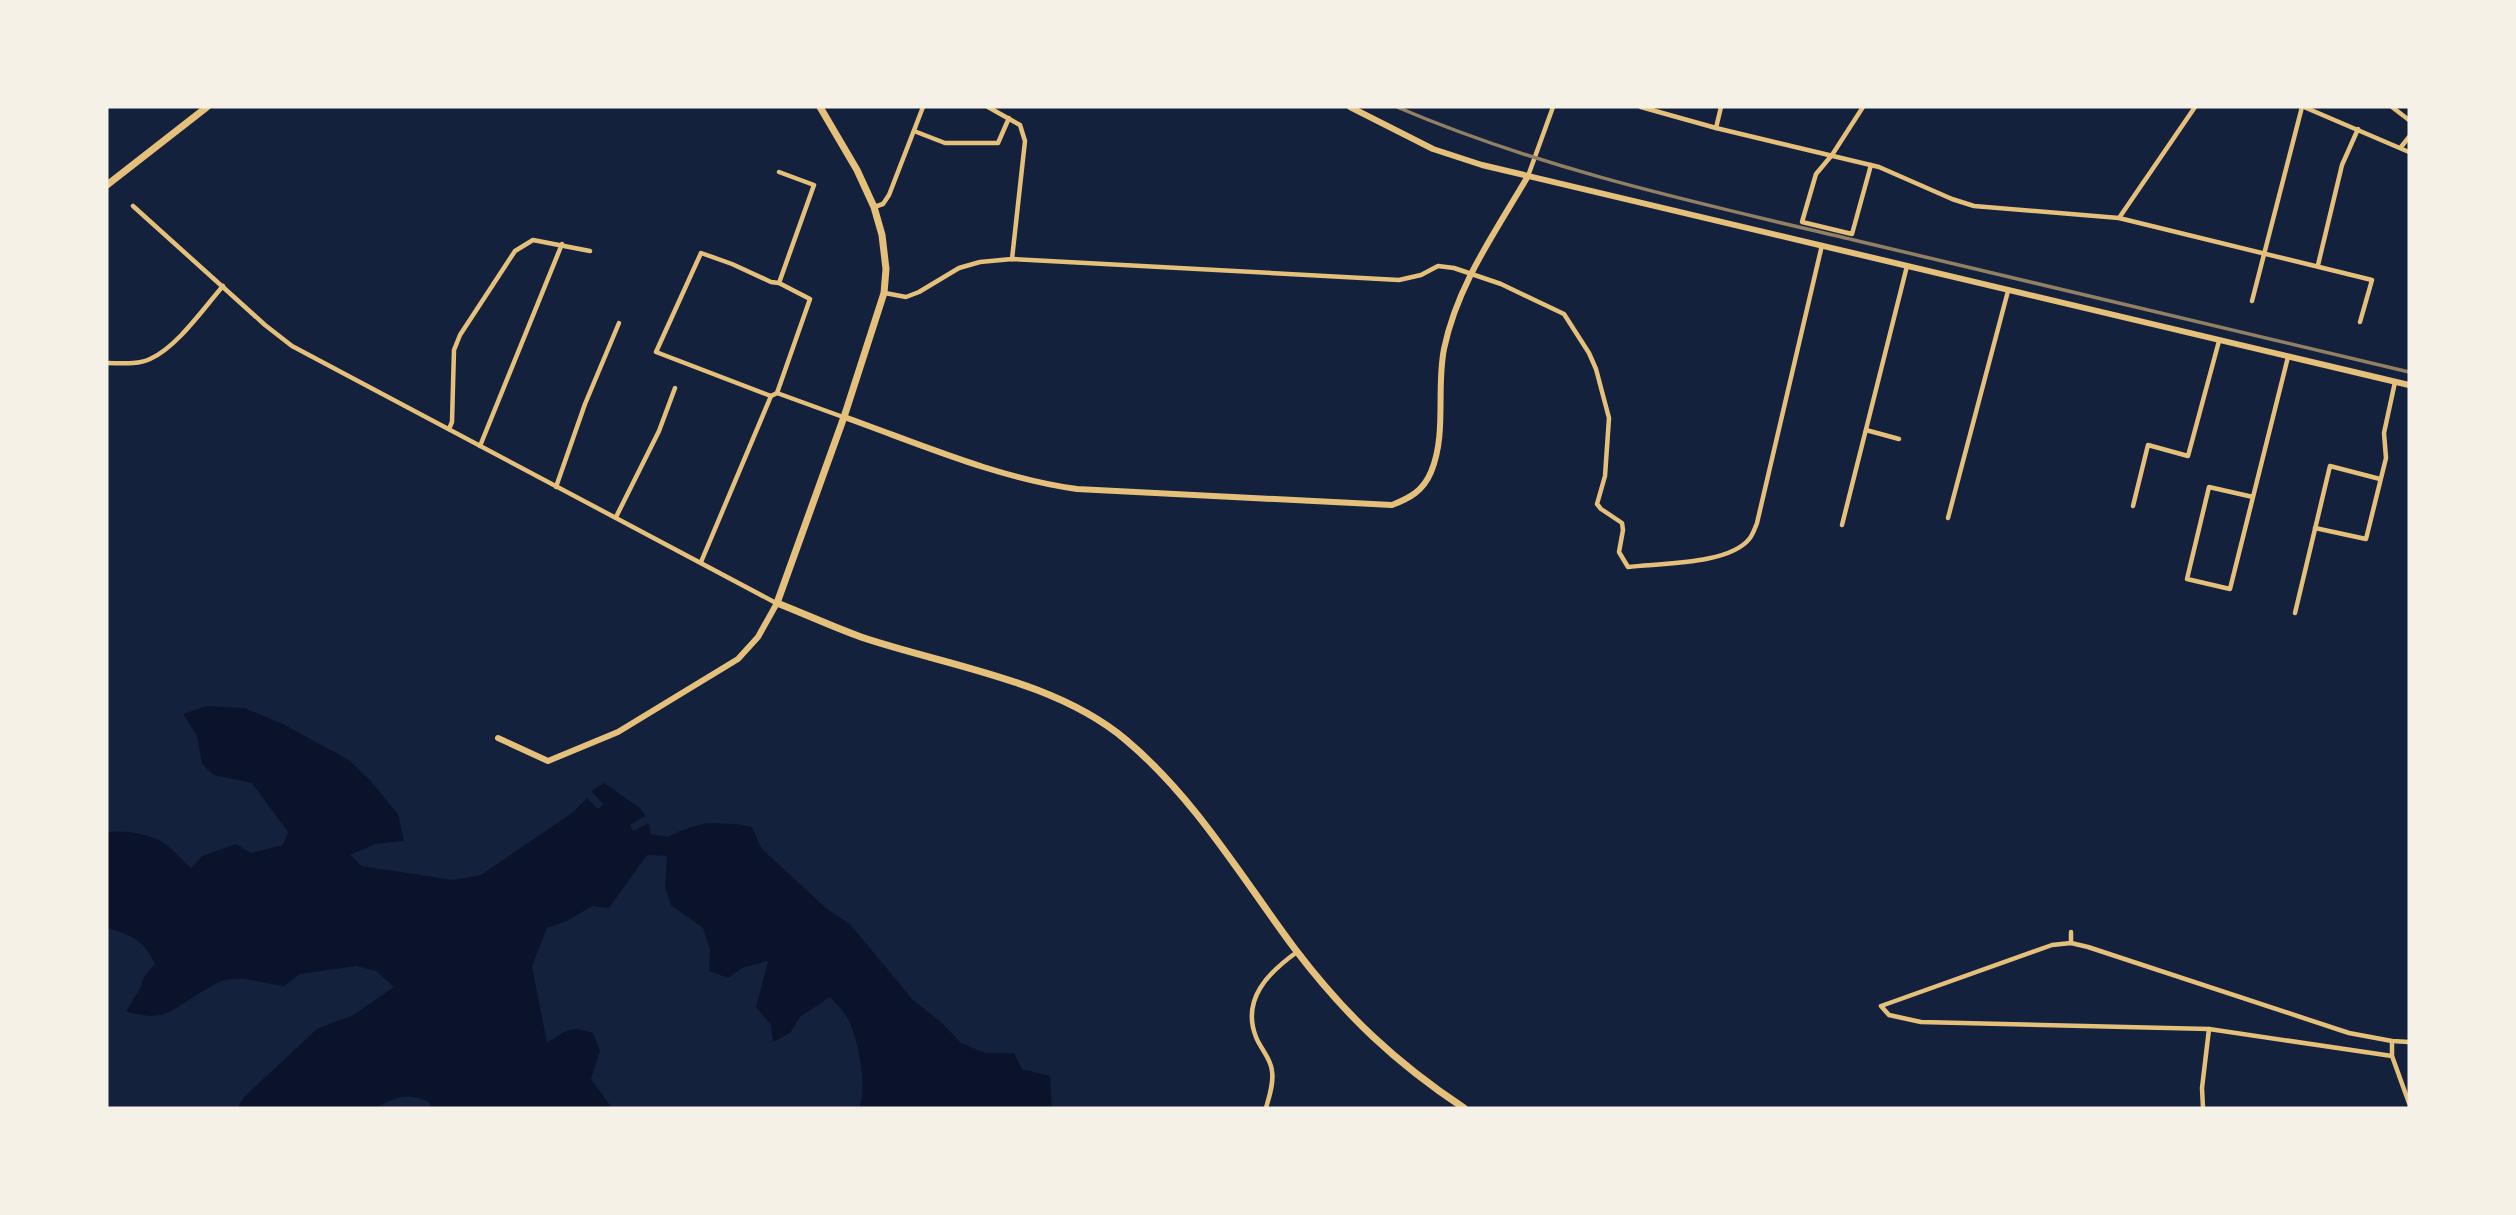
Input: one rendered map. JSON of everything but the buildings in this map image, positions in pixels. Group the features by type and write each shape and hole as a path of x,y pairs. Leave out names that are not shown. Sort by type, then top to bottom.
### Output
{"main road":[{"path":"107,185 207,107"},
{"path":"820,107 857,170 874,207 882,235 886,269 884,293 844,417 777,603 860,636 1036,690 1086,713 1125,739 1192,806 1297,952 1368,1035 1418,1077 1464,1108"}],"street":[{"path":"874,207 883,204 889,195 923,107"},
{"path":"988,107 1020,125 1025,141 1012,259"},
{"path":"1350,107 1433,149 1482,165 2409,385"},
{"path":"777,393 1016,477 1046,485 1077,489 1392,505 1411,498 1425,485 1433,470 1439,438 1444,353 1457,303 1470,275 1528,176 1553,107"},
{"path":"1641,107 1871,165 1952,199 1974,205 2119,218 2372,280 2360,322"},
{"path":"1716,128 1721,107"},
{"path":"1863,107 1832,155 1816,174 1802,222 1852,234 1871,165"},
{"path":"2119,218 2195,107"},
{"path":"2252,301 2303,107 2409,152"},
{"path":"2392,107 2409,120"},
{"path":"914,131 945,143 998,144 1009,118"},
{"path":"2318,265 2342,164 2358,129"},
{"path":"2401,147 2409,137"},
{"path":"779,172 814,185 779,283"},
{"path":"133,206 292,346 777,603 758,636 738,659 618,732 548,761 498,738"},
{"path":"449,429 452,422 454,350 460,334 515,251 533,240 590,251"},
{"path":"480,446 562,244"},
{"path":"884,293 906,296 919,292 959,268 980,262 1012,259 1399,280 1421,275 1438,266 1454,268 1501,284 1563,314 1589,353 1599,378 1609,418 1605,476 1597,504 1622,523 1619,552 1628,567 1721,556 1738,549 1750,538 1757,523 1822,246"},
{"path":"701,562 771,396 777,393 810,299 779,283 701,253 656,352 771,396"},
{"path":"1842,525 1907,266"},
{"path":"107,363 148,360 167,349 223,286"},
{"path":"1948,519 2008,291"},
{"path":"556,487 585,404 619,323"},
{"path":"2133,506 2148,445 2188,456 2219,341"},
{"path":"2253,497 2209,487 2187,579 2230,589 2253,497 2288,357"},
{"path":"2315,528 2366,539 2386,458 2384,433 2395,382"},
{"path":"616,517 659,431 675,388"},
{"path":"1866,430 1899,439"},
{"path":"2295,613 2330,466 2380,479"},
{"path":"2071,932 2071,943"},
{"path":"2392,1056 2209,1029 1921,1021 1889,1015 1881,1006 1993,964 2052,945 2071,943 2349,1033 2409,1042"},
{"path":"1266,1108 1272,1070 1256,1037 1251,1017 1256,992 1273,969 1297,952"},
{"path":"2203,1108 2202,1088 2209,1029"},
{"path":"2392,1041 2392,1056 2409,1103"}],"water":[{"path":"207,706 244,708 283,724 349,760 370,780 398,814 404,841 375,844 350,855 362,866 453,880 481,875 572,813 587,798 598,809 603,804 591,791 604,783 640,808 646,816 630,825 633,831 649,823 651,834 667,837 706,823 752,827 762,849 827,909 850,924 913,1000 941,1022 961,1043 985,1053 1014,1053 1022,1069 1050,1076 1052,1108 859,1108 862,1099 860,1061 854,1034 842,1010 830,997 800,1017 790,1033 773,1042 771,1025 756,1007 768,961 742,968 728,978 709,971 710,949 703,928 671,905 665,887 667,856 647,855 609,908 592,906 567,921 547,928 532,966 547,1043 568,1030 593,1033 600,1051 591,1079 612,1108 430,1108 430,1103 408,1096 396,1098 375,1108 237,1108 244,1097 317,1029 353,1015 394,987 376,971 356,966 300,974 284,986 243,979 227,980 160,1015 140,1015 126,1011 141,987 143,978 155,964 146,949 136,940 107,928 107,833 127,832 156,839 169,847 191,868 202,856 236,844 251,853 283,845 288,832 252,783 214,775 202,764 197,736 183,714"}],"railway":[{"path":"1397,107 1509,149 1624,184 2409,372"}]}
